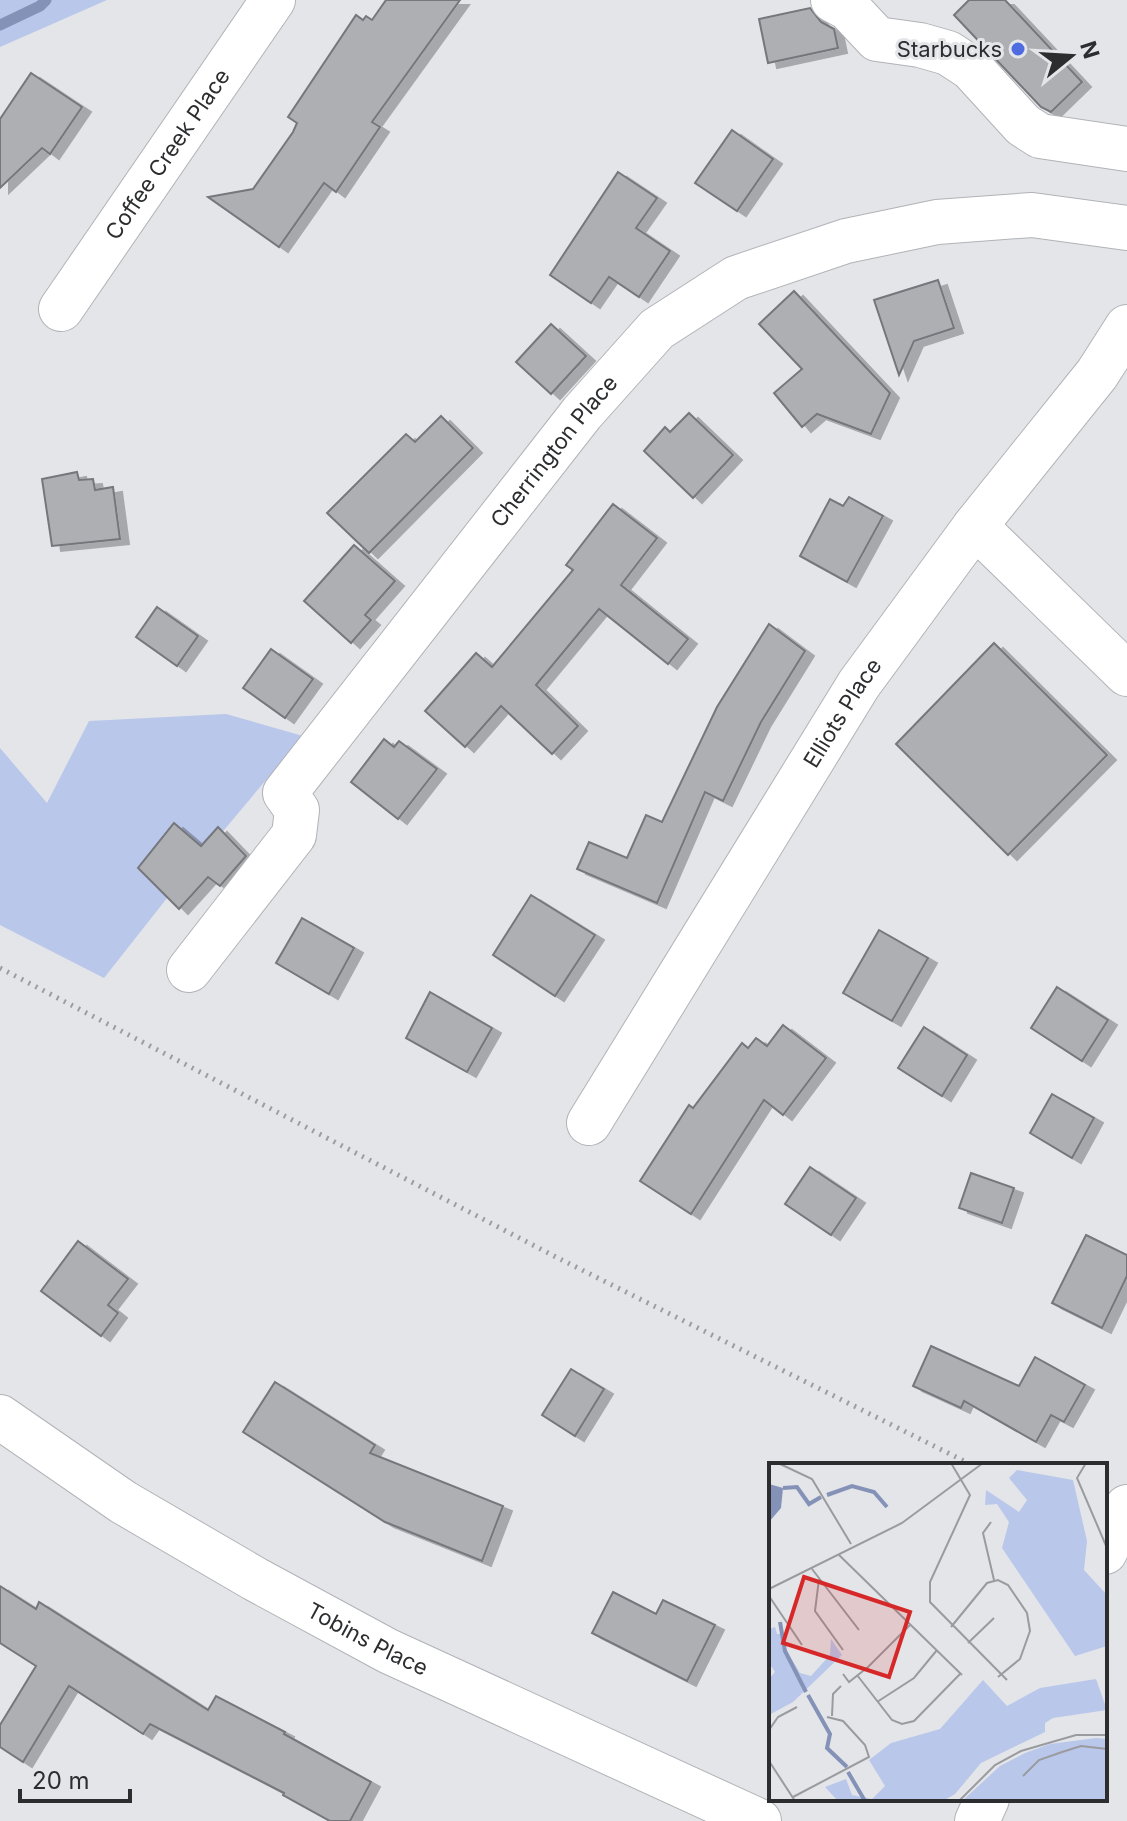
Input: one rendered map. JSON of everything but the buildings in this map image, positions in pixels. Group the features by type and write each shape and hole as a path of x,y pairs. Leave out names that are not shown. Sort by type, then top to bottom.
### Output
{"street":[{"name":"Coffee Creek Place","path":"61,309 273,0"},
{"path":"833,0 848,8 877,39 920,45 948,53 971,68 1023,125 1040,136 1127,149"},
{"name":"Cherrington Place","path":"189,970 294,835 297,810 285,793 582,413 657,329 736,278 846,241 937,222 1032,215 1127,228"},
{"name":"Elliots Place","path":"589,1123 859,684 975,526 1097,374 1127,327"},
{"path":"975,526 1127,674"},
{"name":"Tobins Place","path":"0,1417 123,1502 255,1579 388,1651 759,1821"},
{"path":"1107,1548 1127,1507"},
{"path":"977,1821 986,1801"}],"path":[{"path":"0,968 568,1263 968,1463"}],"shaded area":[{"path":"0,0 107,0 0,47"},
{"path":"226,714 303,736 104,978 0,925 0,748 47,803 89,721"}],"waterway":[{"path":"0,25 40,6 46,0"}],"place":[{"name":"Starbucks","path":"1018,49"}]}
